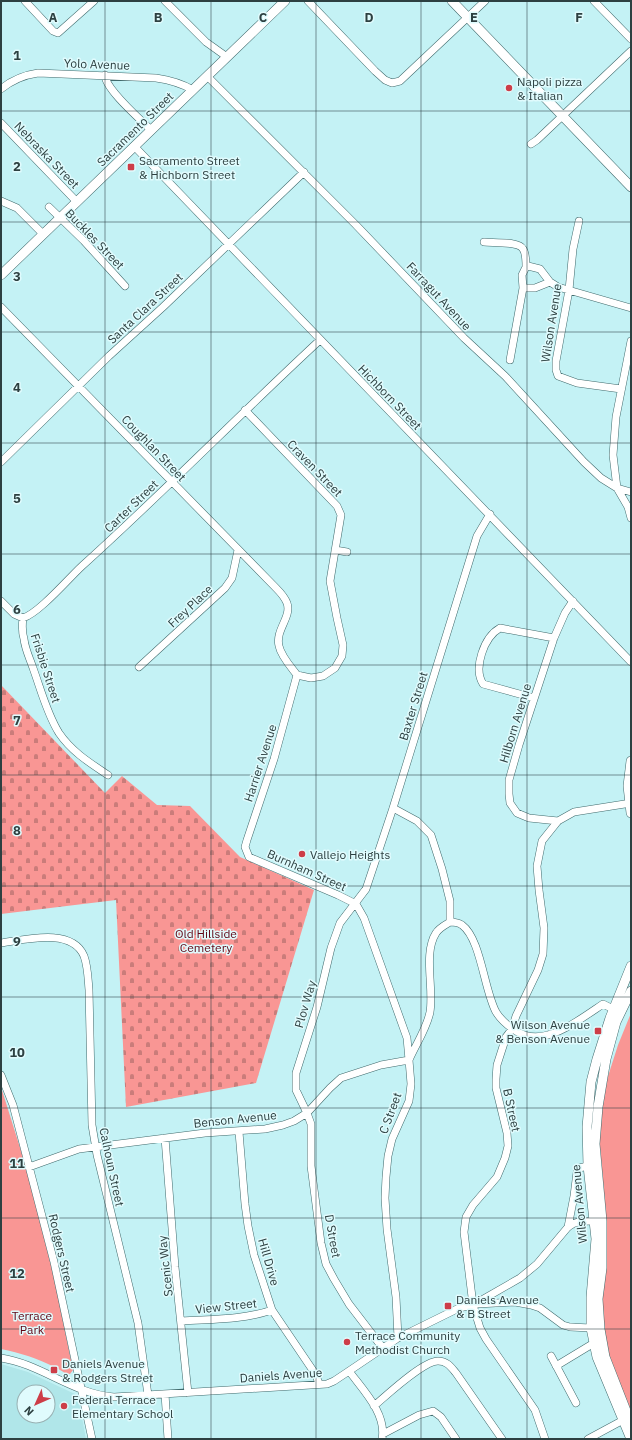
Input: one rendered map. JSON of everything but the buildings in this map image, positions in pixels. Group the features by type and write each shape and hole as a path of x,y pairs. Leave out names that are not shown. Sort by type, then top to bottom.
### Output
{"main road":[{"name":"Sacramento Street","path":"1,275 200,83 210,79 224,59 285,1"},
{"path":"452,1 631,187"},
{"path":"631,761 628,786 631,812"},
{"name":"Wilson Avenue","path":"631,966 618,1011 600,1086 596,1129 598,1221 602,1268 598,1299 600,1336 628,1420 631,1439"},
{"name":"Wilson Avenue","path":"628,1420 604,1377 591,1328 591,1297 598,1221 588,1166 587,1127 592,1082 603,1040 618,1011 631,991"}],"street":[{"path":"25,1 53,31 58,33 94,1"},
{"path":"165,1 224,59"},
{"path":"308,1 385,80 392,84 400,81 485,1"},
{"path":"594,1 631,39"},
{"path":"531,144 631,51"},
{"name":"Yolo Avenue","path":"1,89 11,82 28,75 38,73 161,78 183,84 193,90"},
{"path":"105,75 111,90 151,130"},
{"name":"Farragut Avenue","path":"210,79 356,225 464,338 505,376 584,462 601,478 617,488"},
{"name":"Nebraska Street","path":"1,123 77,202"},
{"name":"Hichborn Street","path":"134,146 631,662"},
{"name":"Santa Clara Street","path":"2,459 229,245 304,172"},
{"path":"1,201 17,208 43,234"},
{"name":"Buckles Street","path":"49,208 125,286"},
{"name":"Wilson Avenue","path":"579,221 573,249 569,290 556,361 556,370 558,376 577,383 621,389"},
{"path":"484,242 514,243 520,245 524,250 526,267 522,275 523,288 510,360"},
{"path":"526,267 528,266 540,270 550,282 558,287 631,308"},
{"path":"523,288 535,288 550,282"},
{"name":"Coughlan Street","path":"1,307 276,588 286,601 288,607 278,637 279,646 290,666 297,675"},
{"name":"Carter Street","path":"23,618 36,611 320,340"},
{"path":"631,341 616,418 613,456 617,488 628,507 631,518"},
{"name":"Craven Street","path":"245,410 337,506 341,515 330,581 343,645 342,656 335,668 323,676 311,678 297,675"},
{"path":"617,488 631,492"},
{"name":"Baxter Street","path":"356,904 366,889 393,808 477,536 490,514"},
{"name":"Frey Place","path":"139,667 225,588 232,578 238,550"},
{"path":"335,550 347,552"},
{"path":"1,601 14,614 23,618"},
{"name":"Hilborn Avenue","path":"558,821 529,818 517,813 510,803 509,780 554,638 565,613 573,601"},
{"name":"Frisbie Street","path":"23,618 22,626 24,641 45,703 60,734 84,760 108,775"},
{"path":"534,698 483,684 478,678 478,668 486,642 494,631 500,628 554,638"},
{"name":"Harrier Avenue","path":"249,857 245,847 274,759 297,675"},
{"name":"B Street","path":"545,1439 535,1410 480,1328 473,1305 464,1232 466,1217 472,1205 497,1176 505,1158 508,1146 507,1133 496,1088 497,1065 506,1037 512,1029 516,1016 538,970 543,954 544,928 539,890 538,866 542,841 558,821 574,812 630,803"},
{"path":"393,808 417,821 431,835 450,901 450,922"},
{"name":"Burnham Street","path":"249,857 356,904"},
{"name":"C Street","path":"356,904 364,918 407,1038 411,1084 408,1101 392,1139 388,1156 386,1182 387,1229 396,1297 398,1338"},
{"name":"Plov Way","path":"308,1113 296,1090 296,1073 317,1007 331,948 340,923 356,904"},
{"path":"409,1060 426,1024 432,999 430,947 436,933 450,922 462,925 472,938 479,957 491,1001 501,1018 512,1029 521,1035 536,1037 555,1033 603,1004 618,1011"},
{"name":"Calhoun Street","path":"1,943 47,938 62,938 74,945 84,955 88,969 92,1125 95,1147 138,1323 148,1395"},
{"name":"Benson Avenue","path":"29,1167 79,1149 205,1133 239,1132 265,1129 283,1125 308,1113 341,1078 381,1065 409,1060"},
{"name":"Rodgers Street","path":"1,1075 12,1106 54,1262 92,1439"},
{"name":"D Street","path":"308,1113 311,1124 311,1166 321,1243 326,1264 349,1304 382,1347"},
{"name":"Hill Drive","path":"239,1132 248,1226 254,1256 272,1310 316,1375 319,1384"},
{"name":"Scenic Way","path":"165,1138 175,1267 182,1321 188,1393"},
{"name":"Daniels Avenue","path":"1,1358 24,1363 81,1389 106,1396 188,1393 327,1384 349,1371 382,1347 459,1308 473,1305 520,1278 537,1264 568,1227 574,1196 576,1172 579,1168 588,1166"},
{"path":"568,1227 576,1222 598,1221"},
{"path":"473,1305 515,1302 530,1304 540,1308 563,1325 570,1327 591,1328"},
{"name":"View Street","path":"182,1321 258,1315 272,1310"},
{"path":"556,1366 594,1343"},
{"path":"551,1356 576,1403"},
{"path":"374,1406 430,1362 439,1361 448,1364 456,1373 502,1439"},
{"path":"349,1371 374,1406 380,1420 382,1436 419,1415 433,1411 441,1417 456,1439"},
{"path":"165,1394 168,1439"},
{"path":"588,1439 628,1420"}],"shaded area":[{"name":"Federal Terrace Elementary School","path":"1,1364 28,1372 54,1384 16,1384 16,1424 56,1424 56,1385 75,1394 78,1397 86,1439 1,1439"}],"green space":[{"name":"Old Hillside Cemetery","path":"1,685 105,793 122,776 157,805 190,806 240,857 314,890 256,1083 126,1107 116,900 1,914"},
{"path":"631,1013 631,1411 609,1358 605,1332 602,1299 606,1261 606,1215 599,1136 602,1095 618,1045"},
{"name":"Terrace Park","path":"1,1087 27,1170 54,1277 73,1370 70,1374 36,1359 1,1349"}],"place":[{"name":"Napoli pizza & Italian","path":"509,88"},
{"name":"Sacramento Street & Hichborn Street","path":"131,167"},
{"name":"Vallejo Heights","path":"302,854"},
{"name":"Wilson Avenue & Benson Avenue","path":"598,1031"},
{"name":"Daniels Avenue & B Street","path":"448,1306"},
{"name":"Terrace Community Methodist Church","path":"347,1342"},
{"name":"Daniels Avenue & Rodgers Street","path":"54,1370"},
{"name":"Federal Terrace Elementary School","path":"64,1406"}]}
